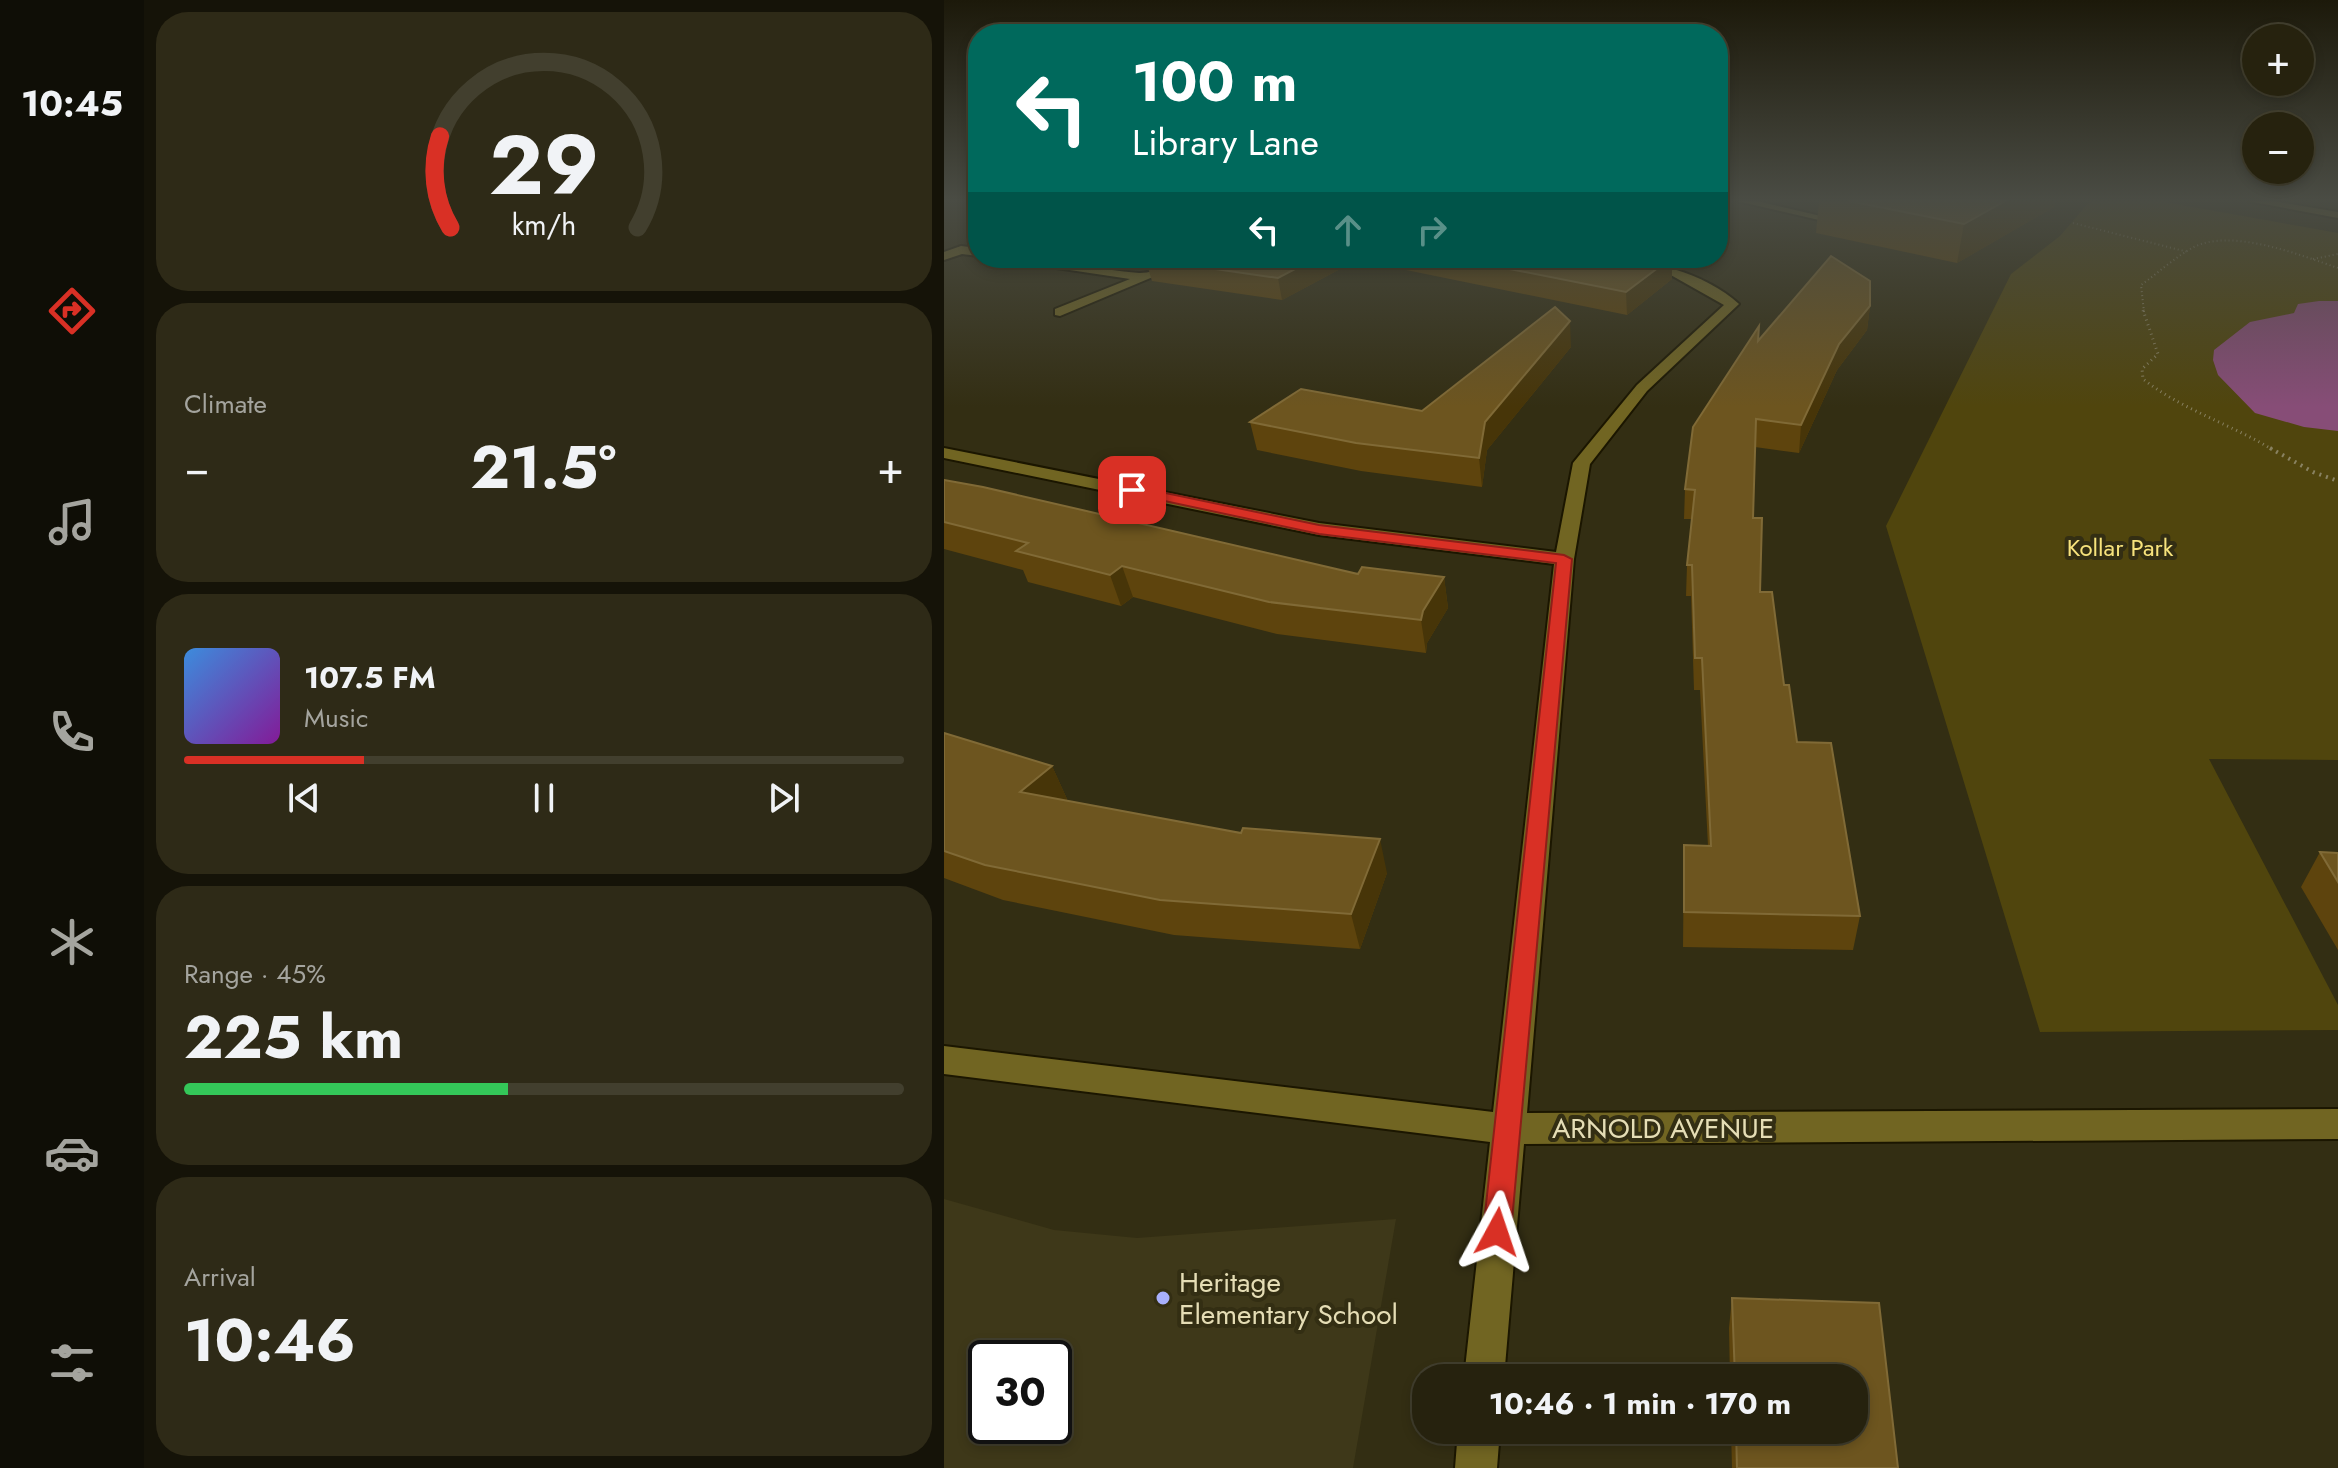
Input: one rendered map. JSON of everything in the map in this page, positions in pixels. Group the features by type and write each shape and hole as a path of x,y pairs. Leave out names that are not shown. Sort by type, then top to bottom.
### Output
{"street":[{"path":"1090,270 1144,278"},
{"path":"1060,312 1164,270"},
{"path":"1485,1364 1564,559 1582,463 1642,388 1732,304 1666,270"},
{"path":"944,453 1319,529 1564,559"},
{"name":"ARNOLD AVENUE","path":"944,1060 1507,1129 2338,1124"},
{"path":"1476,1468 1478,1444"}],"path":[{"path":"2163,270 2141,285 2139,294 2141,307 2152,325 2158,354 2142,369 2143,379 2162,396 2240,430 2298,466 2338,481"}],"shaded area":[{"path":"2338,301 2338,431 2304,427 2255,413 2218,375 2213,360 2214,350 2250,322 2294,313 2298,304"},
{"name":"Heritage Elementary School","path":"944,1199 1054,1230 1137,1238 1396,1219 1353,1468 944,1468"}],"green space":[{"name":"Kollar Park","path":"2017,270 2338,270 2338,760 2209,759 2338,1005 2338,1030 2040,1032 1886,526 2011,274"}],"building":[{"path":"1219,270 1294,270 1278,278"},
{"path":"1512,270 1656,270 1626,292"},
{"path":"1819,270 1852,270 1870,281 1870,306 1839,344 1801,425 1756,419 1753,518 1762,518 1760,592 1772,592 1784,685 1789,685 1797,742 1831,743 1860,916 1684,912 1684,845 1711,846 1702,658 1695,658 1692,565 1687,565 1695,490 1685,489 1693,427 1759,326 1758,341"},
{"path":"1555,307 1570,321 1485,422 1479,458 1356,443 1250,422 1301,389 1422,411"},
{"path":"944,480 1358,574 1362,567 1444,577 1423,611 1421,620 1269,602 1122,566 1110,575 1016,551 1028,543 944,522"},
{"path":"944,733 1052,766 1020,792 1241,833 1243,828 1380,839 1351,914 1160,900 985,865 944,851"},
{"path":"2320,852 2338,853 2338,882"},
{"path":"1732,1298 1879,1303 1898,1468 1737,1468 1736,1444 1868,1444 1868,1364 1734,1364"}],"place":[{"name":"Heritage Elementary School","path":"1163,1298"}],"route":[{"path":"1132,490 1319,529 1564,559 1497,1232"}]}
